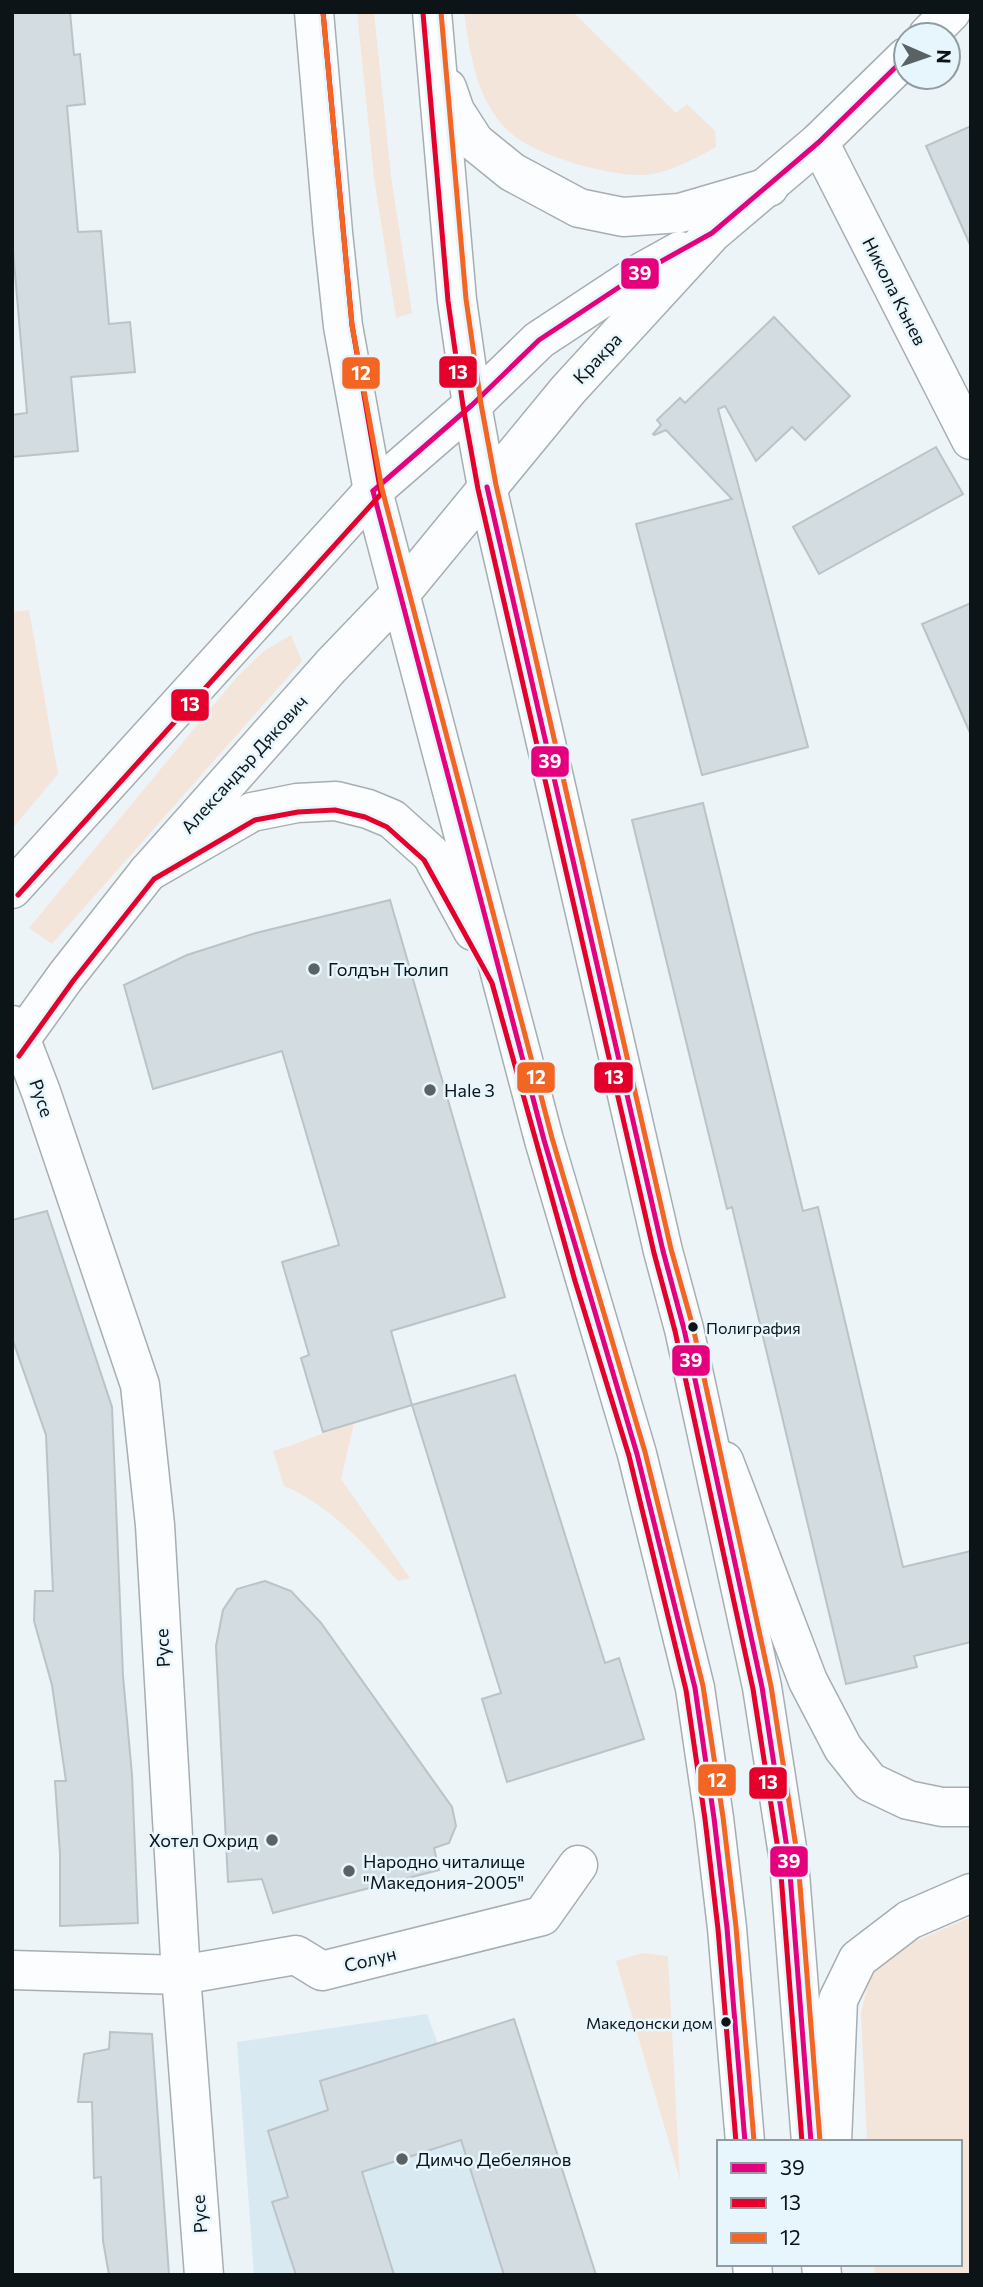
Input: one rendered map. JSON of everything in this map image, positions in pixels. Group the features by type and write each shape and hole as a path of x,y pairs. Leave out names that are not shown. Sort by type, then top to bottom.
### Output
{"street":[{"path":"314,12 343,326 373,491 500,980 583,1279 637,1454 695,1688 727,1928 745,2140"},
{"path":"432,12 457,300 487,487 663,1251 698,1391 762,1687 789,1861 811,2140"},
{"path":"436,61 456,111 475,142 512,172 579,208 623,217 680,213 769,187"},
{"name":"Кракра","path":"487,487 568,390 712,233 769,187 892,71"},
{"name":"Никола Кънев","path":"818,142 970,434"},
{"name":"Кракра","path":"472,405 539,340 642,272 712,233"},
{"path":"12,889 373,491 472,405"},
{"name":"Александър Дякович","path":"15,1039 148,872 309,691 401,593 487,487"},
{"path":"148,872 252,812 297,803 337,801 368,809 392,819 431,855 500,980"},
{"name":"Русе","path":"15,1039 41,1092 140,1385 155,1525 181,1975 204,2275"},
{"path":"698,1391 808,1681 843,1748 870,1782 908,1800 942,1807 971,1807"},
{"name":"Солун","path":"12,1970 181,1975 296,1955 322,1971 542,1916 578,1865"},
{"path":"832,2140 838,2000 858,1959 908,1920 971,1894"}],"shaded area":[{"path":"357,12 374,12 391,176 412,313 396,318 374,178"},
{"path":"464,12 573,12 676,113 687,104 715,131 716,147 669,170 638,175 584,166 532,147 504,126 485,98 473,62"},
{"path":"29,610 58,774 12,829 12,612"},
{"path":"291,635 302,661 52,944 29,928 237,677 265,650"},
{"path":"354,1423 341,1479 410,1578 398,1581 332,1515 284,1486 273,1451"},
{"path":"971,1917 971,2275 875,2275 874,2266 962,2266 962,2140 867,2140 861,2013 869,1979 895,1950"},
{"path":"643,1953 668,1956 680,2180 616,1961"},
{"name":"Димчо Дебелянов","path":"427,2014 438,2044 514,2019 596,2275 254,2275 237,2042"}],"building":[{"path":"12,12 70,12 74,55 80,54 85,104 67,106 78,232 101,231 109,324 130,322 135,372 71,377 78,451 12,457 12,415 27,413 12,239"},
{"path":"971,126 971,247 926,146"},
{"path":"774,317 850,396 805,440 792,427 756,461 725,406 718,409 808,747 702,775 636,524 732,499 666,430 653,434 661,425 657,420 680,398 685,403"},
{"path":"936,447 963,494 819,574 793,527"},
{"path":"971,603 971,735 922,624"},
{"path":"703,803 803,1211 818,1207 903,1567 971,1551 971,1642 914,1656 917,1667 846,1684 732,1207 727,1209 632,820"},
{"path":"390,900 505,1297 391,1331 412,1405 323,1432 301,1358 309,1355 282,1262 339,1245 282,1051 153,1089 124,985 187,955 256,933"},
{"path":"47,1211 112,1407 123,1676 132,1775 138,1923 60,1926 60,1854 55,1781 66,1781 52,1685 34,1621 35,1591 53,1591 46,1435 12,1338 12,1220"},
{"path":"515,1375 605,1663 619,1658 644,1739 507,1782 482,1699 501,1693 412,1405"},
{"path":"265,1581 291,1591 321,1623 452,1807 456,1826 449,1843 434,1848 439,1870 273,1913 262,1879 228,1882 216,1646 223,1610 237,1589"},
{"name":"Димчо Дебелянов","path":"514,2019 596,2275 504,2275 461,2140 362,2172 394,2275 296,2275 272,2202 288,2197 268,2131 328,2110 320,2081"},
{"path":"110,2032 152,2034 169,2275 109,2275 103,2241 101,2177 94,2178 92,2102 78,2102 84,2054 109,2049"}],"transit line":[{"name":"13","path":"18,895 381,494 352,325 323,12"},
{"name":"12","path":"323,12 352,325 382,489 552,1138 645,1452 703,1686 736,1927 754,2140"},
{"name":"12","path":"441,12 466,299 496,485 671,1249 693,1327 771,1686 798,1860 820,2140"},
{"name":"13","path":"423,13 448,301 478,489 654,1253 675,1331 753,1689 780,1862 802,2140"},
{"name":"39","path":"373,491 472,405 539,340 642,272 712,233 819,142 892,71"},
{"name":"39","path":"487,487 663,1251 684,1329 762,1687 789,1861 811,2140"},
{"name":"39","path":"373,491 544,1140 637,1454 695,1688 727,1928 745,2140"},
{"name":"13","path":"19,1056 73,981 154,879 255,820 298,812 335,810 365,817 387,827 424,860 492,983 575,1281 629,1456 686,1690 718,1929 736,2140"}],"place":[{"name":"Голдън Тюлип","path":"314,969"},
{"name":"Hale 3","path":"430,1090"},
{"name":"Полиграфия","path":"693,1327"},
{"name":"Хотел Охрид","path":"272,1840"},
{"name":"Народно читалище \"Македония-2005\"","path":"349,1871"},
{"name":"Македонски дом","path":"726,2022"},
{"name":"Димчо Дебелянов","path":"402,2159"}]}
